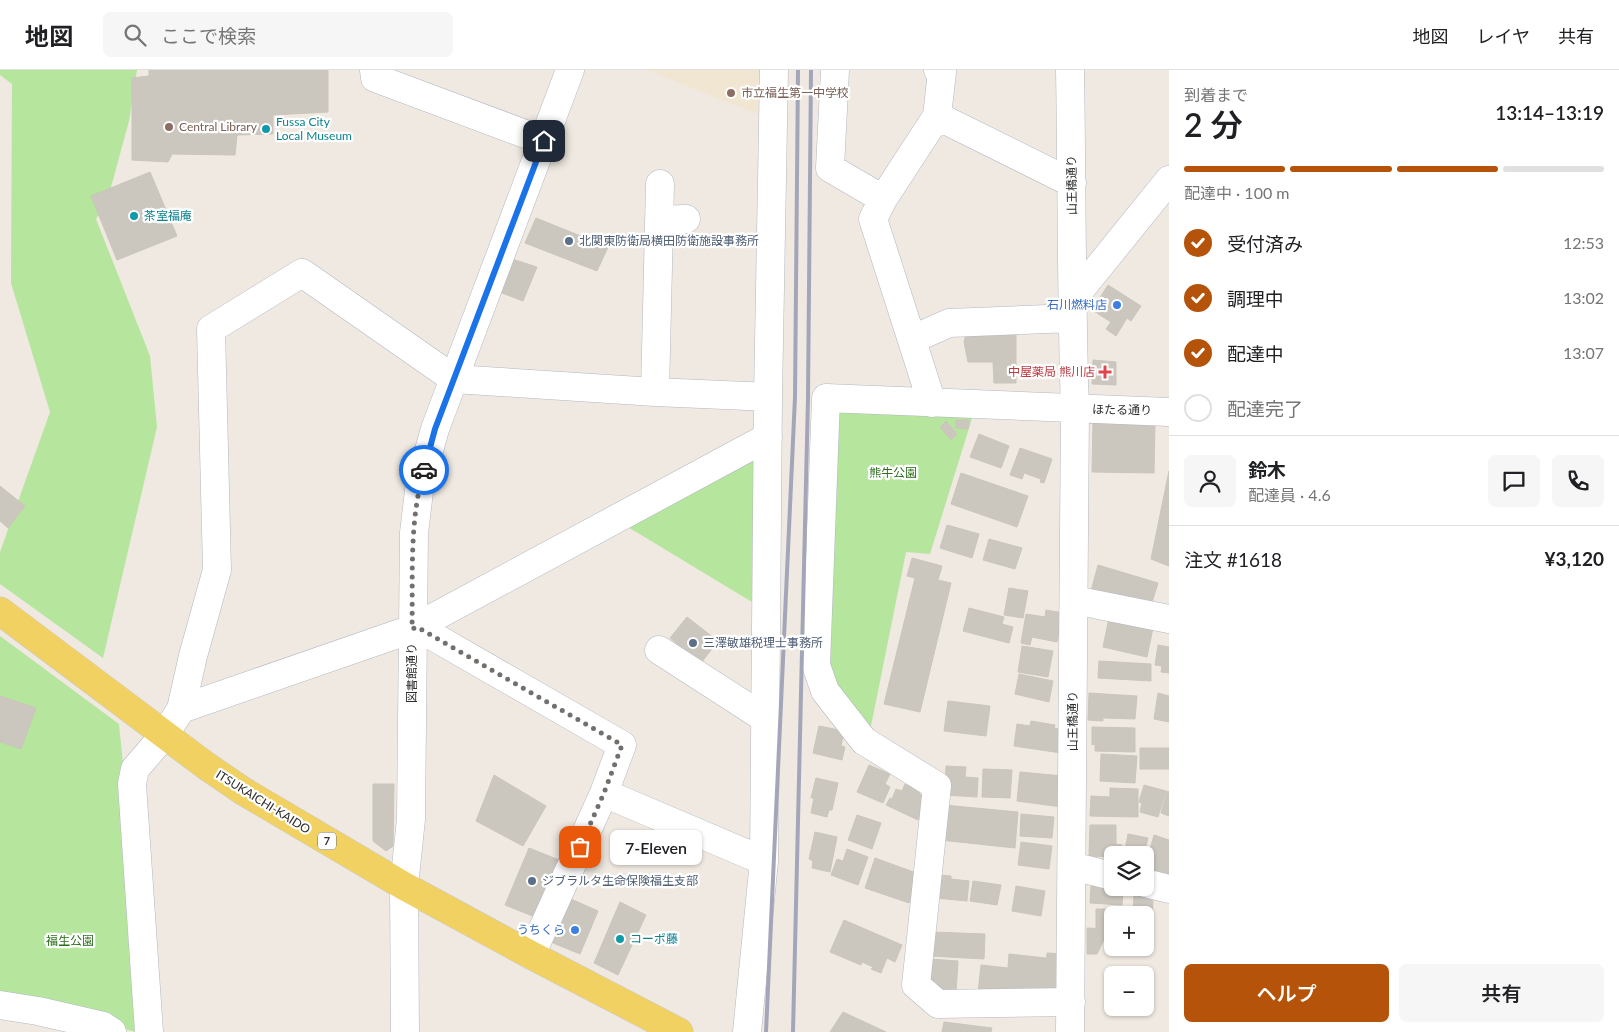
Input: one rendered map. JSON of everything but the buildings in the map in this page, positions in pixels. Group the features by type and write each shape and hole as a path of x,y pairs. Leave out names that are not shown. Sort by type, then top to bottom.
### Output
{"main road":[{"name":"ITSUKAICHI-KAIDO","path":"0,611 205,765 243,791 404,886 531,956 679,1032"}],"street":[{"path":"374,70 375,78 544,141"},
{"name":"図書館通り","path":"405,1032 404,886 411,819 414,533 420,483 435,429 570,70"},
{"path":"747,1032 764,861 768,397 774,70"},
{"path":"836,70 830,168 883,198"},
{"path":"932,403 873,219 883,198 937,116 942,72 938,70"},
{"name":"山王橋通り","path":"1070,70 1072,309 1075,409 1070,1032"},
{"path":"937,116 1072,183"},
{"path":"913,339 949,323 1072,309 1169,180"},
{"path":"655,392 660,184"},
{"path":"659,220 686,219"},
{"path":"149,1032 132,784 136,769 165,734 181,709 193,656 217,570 211,329 302,273 454,379 768,397"},
{"name":"ほたる通り","path":"1071,1002 938,1004 916,985 937,786 864,741 825,690 816,665 826,398 1169,412"},
{"path":"181,709 414,628 768,437"},
{"path":"1074,600 1169,619"},
{"path":"414,628 622,745 604,793 531,956"},
{"path":"659,650 766,719"},
{"path":"604,793 764,861"},
{"path":"1072,866 1104,874"},
{"path":"1154,885 1169,889"},
{"path":"0,1005 38,1011 103,1026 112,1032"}],"shaded area":[{"name":"市立福生第一中学校","path":"646,70 759,70 758,114 649,71"}],"green space":[{"path":"0,70 137,70 129,121 108,198 96,219 150,356 157,427 103,658 0,584 0,552 50,412 11,283 12,84 0,75"},
{"name":"熊牛公園","path":"839,411 974,412 930,554 906,552 870,731 825,698"},
{"path":"749,455 759,462 752,602 623,524"},
{"name":"福生公園","path":"0,636 119,724 150,1032 136,1032 0,997"}],"railway":[{"path":"766,1032 795,397 798,70"},
{"path":"793,1032 808,398 811,70"}],"way so far":[{"path":"424,470 420,483 414,533 412,629 417,627 622,745 604,793 580,847"}],"place":[{"name":"市立福生第一中学校","path":"731,93"},
{"name":"Central Library","path":"169,127"},
{"name":"Fussa City Local Museum","path":"266,129"},
{"name":"茶室福庵","path":"134,216"},
{"name":"北関東防衛局横田防衛施設事務所","path":"569,241"},
{"name":"石川燃料店","path":"1117,305"},
{"name":"中屋薬局 熊川店","path":"1105,372"},
{"name":"三澤敏雄税理士事務所","path":"693,643"},
{"name":"7-Eleven","path":"580,847"},
{"name":"ジブラルタ生命保険福生支部","path":"532,881"},
{"name":"うちくら","path":"575,930"},
{"name":"コーポ藤","path":"620,939"}],"route":[{"path":"424,470 435,429 544,141"}]}
